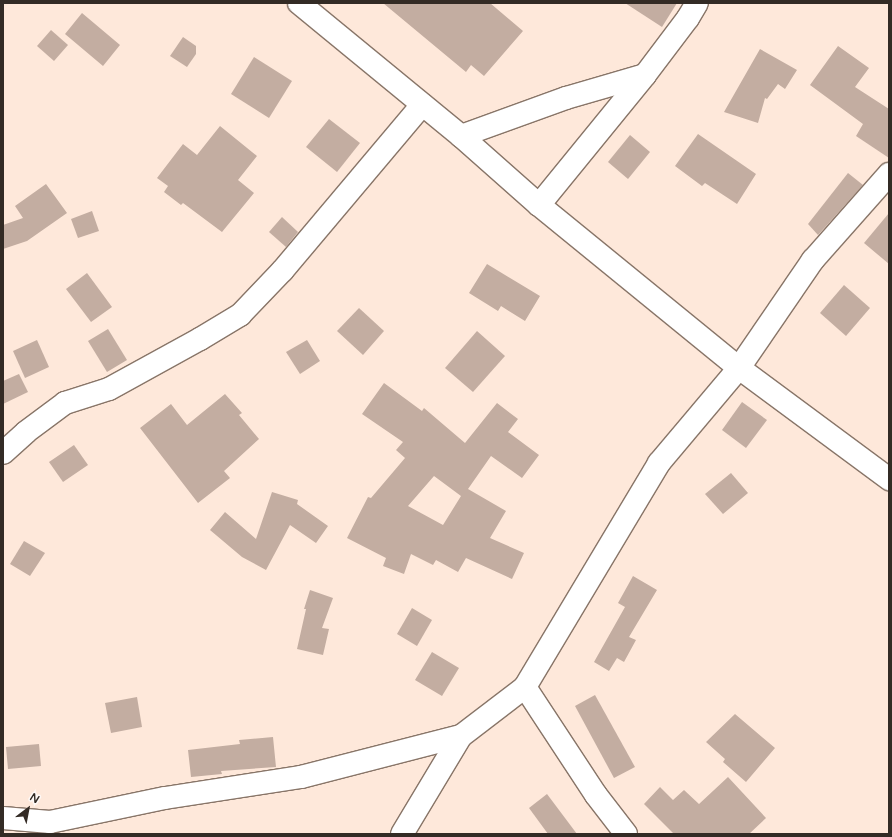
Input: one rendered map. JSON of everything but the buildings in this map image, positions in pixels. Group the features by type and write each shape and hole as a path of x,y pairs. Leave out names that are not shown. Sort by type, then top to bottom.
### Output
{"street":[{"path":"299,3 461,136 539,205 739,368 889,479"},
{"path":"539,205 645,75 688,18 696,3"},
{"path":"461,136 566,98 645,75"},
{"path":"3,453 26,432 65,403 109,389 200,339 240,314 283,270 422,104"},
{"path":"402,834 461,736 525,687 659,463 739,368 814,260 889,174"},
{"path":"525,687 596,796 626,834"},
{"path":"3,818 50,822 165,798 300,777 461,736"}]}
